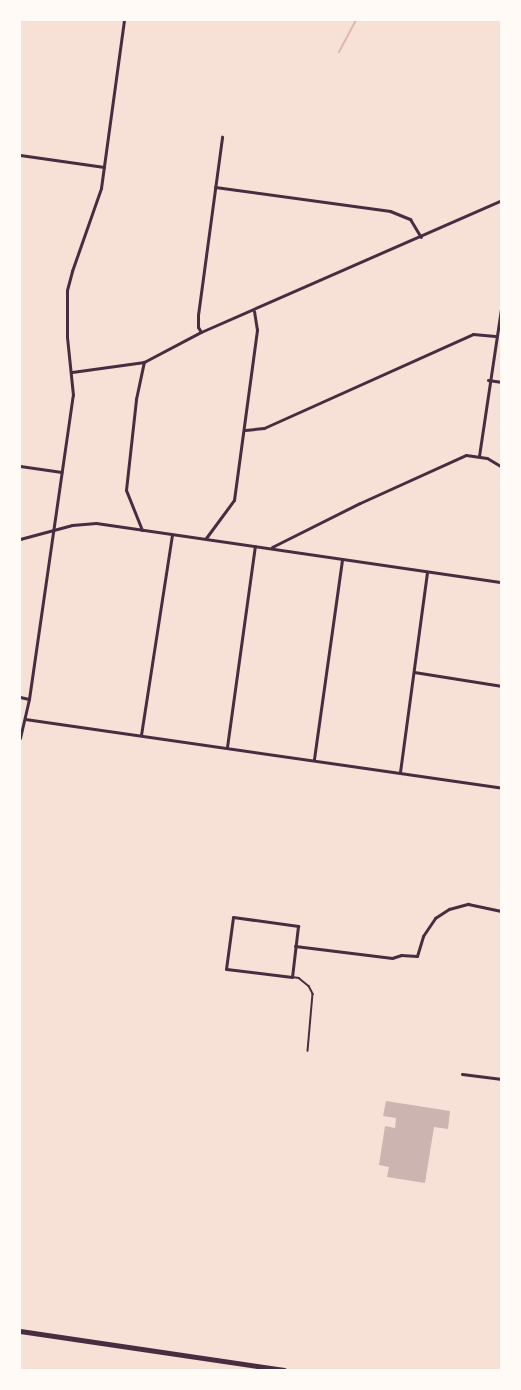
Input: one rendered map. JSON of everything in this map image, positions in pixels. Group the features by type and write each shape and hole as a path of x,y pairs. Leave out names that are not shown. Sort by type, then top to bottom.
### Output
{"highway":[{"path":"20,1331 284,1371"}],"street":[{"path":"20,738 29,699 73,395 67,337 67,290 101,188 124,20"},
{"path":"201,332 198,327 198,315 222,137"},
{"path":"20,155 105,167"},
{"path":"215,187 390,211 410,219 421,237"},
{"path":"72,372 144,362 201,332 254,311 274,300 501,200"},
{"path":"479,456 488,380 501,302"},
{"path":"206,539 234,500 245,430 256,330 254,311"},
{"path":"245,430 264,428 473,334 495,336"},
{"path":"142,530 126,490 136,399 144,362"},
{"path":"488,380 501,382"},
{"path":"270,548 466,455 479,456 501,467"},
{"path":"20,466 62,472"},
{"path":"20,539 72,525 96,523 501,582"},
{"path":"141,735 172,535"},
{"path":"227,747 255,546"},
{"path":"314,760 342,559"},
{"path":"400,773 427,572"},
{"path":"414,672 501,686"},
{"path":"20,697 29,699"},
{"path":"25,719 501,788"},
{"path":"295,946 393,958 401,955 417,956 423,936 435,918 449,909 468,904 501,911"},
{"path":"233,917 298,926 292,977 226,969 233,917"},
{"path":"462,1074 501,1079"}],"lane":[{"path":"292,977 299,978 313,994 308,1051"}],"building":[{"path":"386,1101 450,1111 448,1129 434,1127 425,1183 387,1177 389,1167 379,1165 385,1126 395,1128 396,1118 383,1116"}],"waterway":[{"path":"339,52 356,20"}]}
